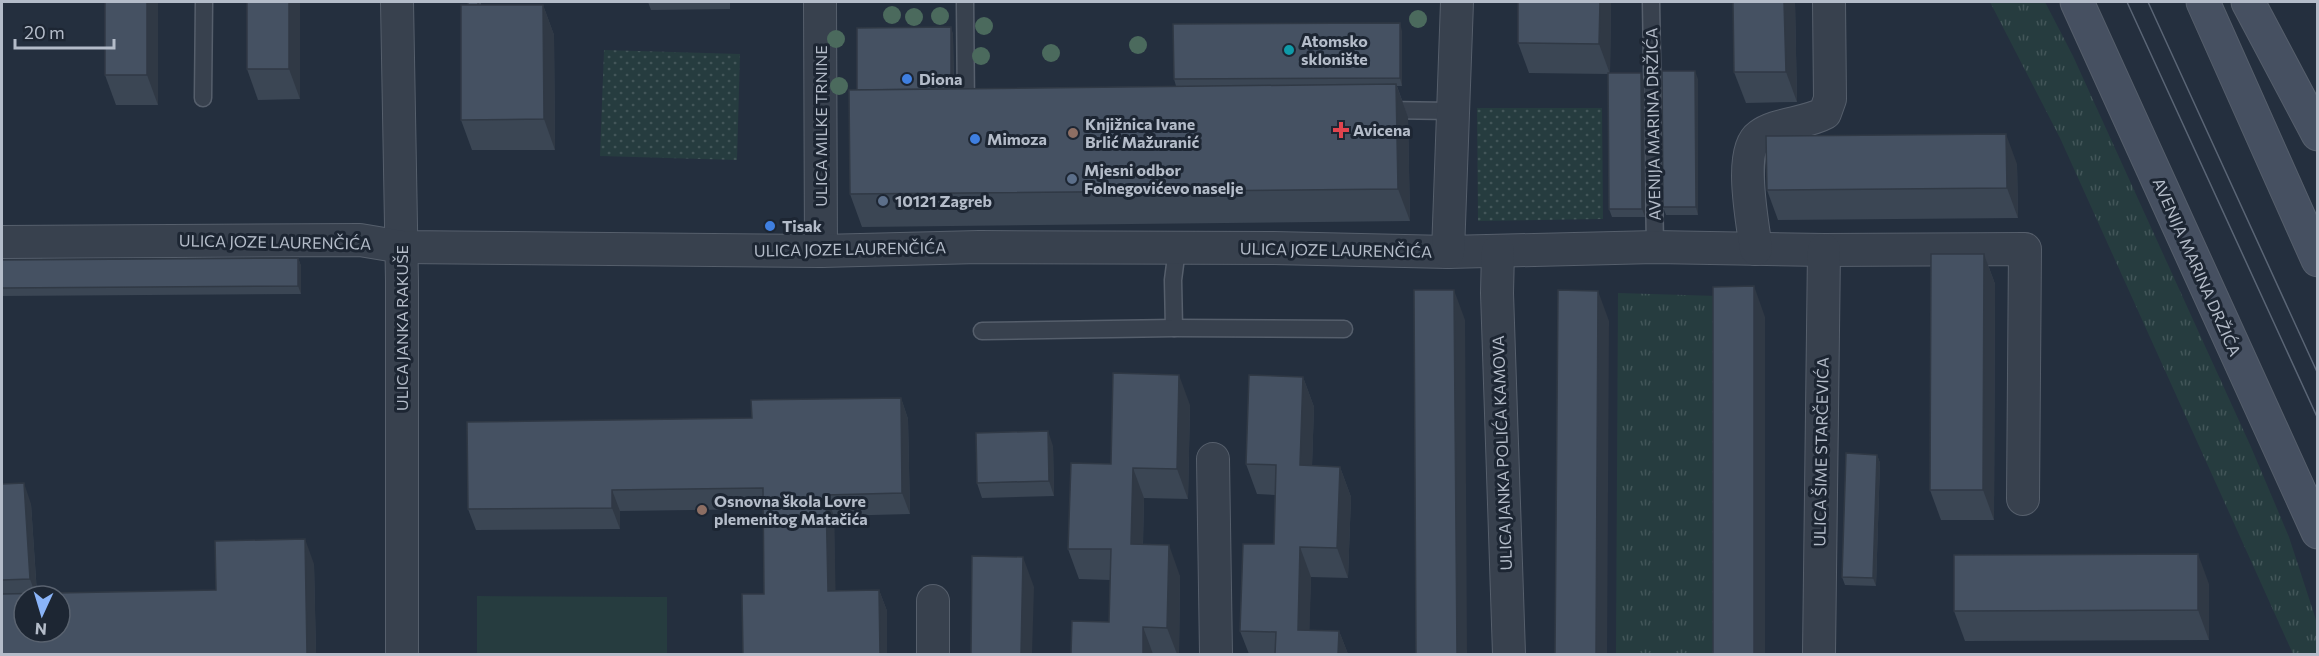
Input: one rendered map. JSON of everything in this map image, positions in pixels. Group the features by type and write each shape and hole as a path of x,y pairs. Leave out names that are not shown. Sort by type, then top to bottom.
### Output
{"main road":[{"name":"AVENIJA MARINA DRŽIĆA","path":"2078,2 2318,532"},
{"path":"2203,2 2318,260"},
{"path":"2248,2 2318,134"}],"street":[{"name":"ULICA JANKA RAKUŠE","path":"397,2 402,247 402,654"},
{"name":"ULICA MILKE TRNINE","path":"820,2 821,251"},
{"name":"ULICA JOZE LAURENČIĆA","path":"2,242 360,240 402,247 821,251 979,247 1274,248 1448,252 1457,2"},
{"path":"1756,249 1748,170 1749,151 1757,136 1771,130 1812,120 1825,113 1830,99 1829,2"},
{"path":"1448,252 1655,247 1824,250 2025,249 2023,499"},
{"name":"ULICA ŠIME STARČEVIĆA","path":"1819,654 1824,250"},
{"name":"ULICA JANKA POLIĆA KAMOVA","path":"1498,251 1497,305 1509,654"},
{"path":"1213,459 1216,654"},
{"path":"933,601 933,654"}],"lane":[{"path":"203,98 204,2"},
{"path":"965,2 966,110 987,110"},
{"name":"AVENIJA MARINA DRŽIĆA","path":"1651,2 1655,247"},
{"path":"1364,109 1453,111"},
{"path":"1174,328 1173,280 1177,249"},
{"path":"982,331 1174,328 1344,329"}],"green space":[{"path":"1990,2 2045,2 2073,56 2251,447 2289,537 2317,623 2317,654 2293,654 2060,138"},
{"path":"604,50 740,54 737,160 600,156"},
{"path":"1477,108 1602,108 1603,219 1478,221"},
{"path":"1618,293 1718,296 1717,654 1616,654"},
{"path":"477,596 667,597 667,654 477,654"}],"building":[{"path":"105,2 147,2 147,75 105,75"},
{"path":"247,2 289,2 289,69 247,69"},
{"path":"468,2 478,2 478,5 468,5"},
{"path":"1518,2 1600,2 1599,44 1518,43"},
{"path":"1733,2 1784,2 1786,72 1734,72"},
{"path":"461,5 543,5 544,119 461,120"},
{"name":"Atomsko sklonište","path":"1400,23 1400,78 1174,79 1173,24"},
{"name":"Diona","path":"951,27 951,89 857,90 857,28"},
{"path":"1662,71 1695,71 1696,207 1663,207"},
{"path":"1608,73 1641,73 1642,209 1609,209"},
{"path":"1396,84 1398,189 850,194 849,90"},
{"path":"2006,134 2007,188 1767,190 1766,136"},
{"path":"1931,254 1984,254 1983,490 1930,490"},
{"path":"298,258 298,286 2,288 2,260"},
{"path":"1754,286 1754,654 1713,654 1713,287"},
{"path":"1414,290 1454,290 1457,654 1416,654"},
{"path":"1558,290 1598,291 1596,654 1555,654"},
{"path":"1113,373 1179,375 1177,469 1133,468 1131,544 1169,545 1167,628 1143,627 1143,654 1071,654 1072,621 1109,622 1111,549 1068,549 1071,463 1111,464"},
{"path":"1249,375 1303,377 1300,465 1340,467 1337,548 1300,547 1298,630 1339,631 1338,654 1275,654 1276,632 1240,631 1243,544 1274,544 1276,465 1246,464"},
{"path":"901,398 902,493 826,495 828,591 879,590 880,654 743,654 742,594 764,594 763,488 612,490 612,508 468,509 467,422 752,418 751,400"},
{"path":"1048,431 1049,481 977,483 976,433"},
{"path":"1846,453 1877,455 1873,578 1842,577"},
{"path":"24,483 30,579 2,580 2,484"},
{"path":"305,539 307,654 2,654 2,594 12,594 12,644 72,644 72,593 216,590 215,541"},
{"path":"2198,554 2198,610 1954,611 1954,555"},
{"path":"972,556 1023,557 1021,654 971,654"}],"tram line":[{"path":"2127,2 2318,419"},
{"path":"2148,2 2318,374"}],"place":[{"name":"Atomsko sklonište","path":"1289,50"},
{"name":"Diona","path":"907,79"},
{"name":"Avicena","path":"1341,130"},
{"name":"Knjižnica Ivane Brlić Mažuranić","path":"1073,133"},
{"name":"Mimoza","path":"975,139"},
{"name":"Mjesni odbor Folnegovićevo naselje","path":"1072,179"},
{"name":"10121 Zagreb","path":"883,201"},
{"name":"Tisak","path":"770,226"},
{"name":"Osnovna škola Lovre plemenitog Matačića","path":"702,510"}]}
